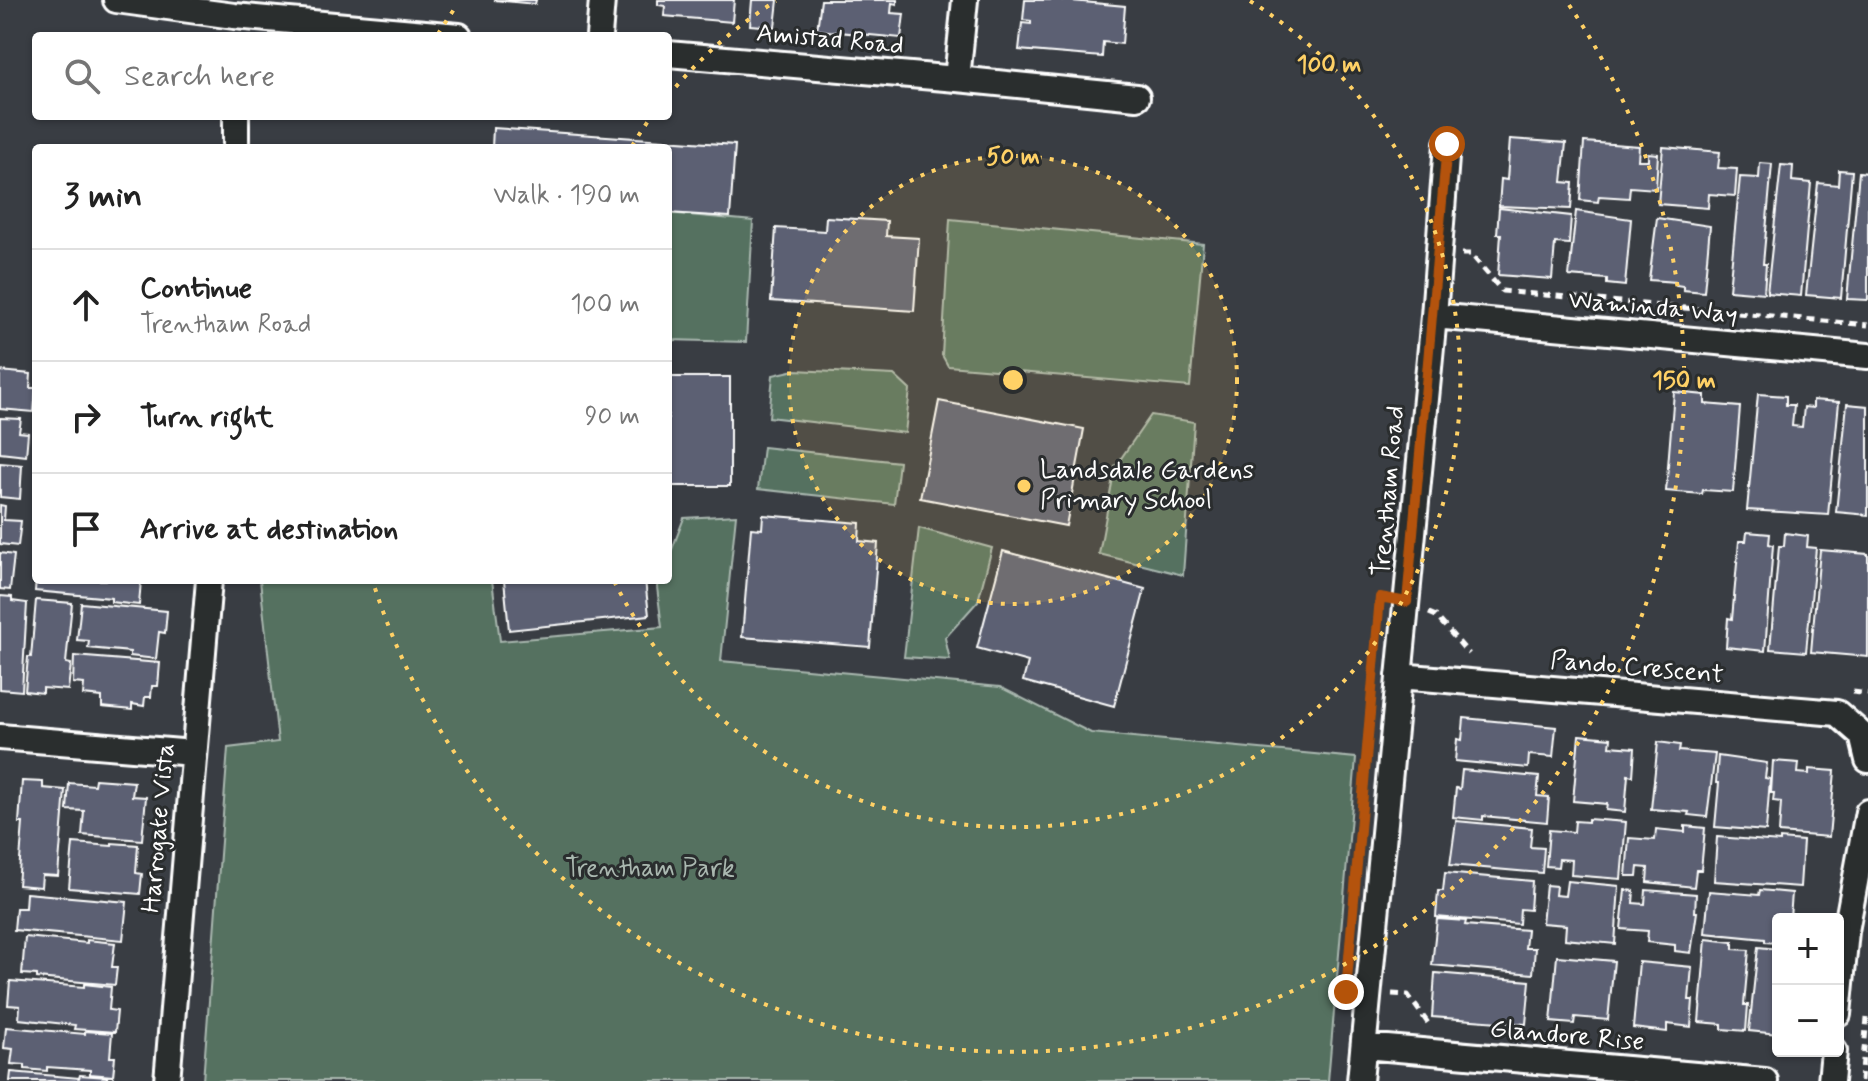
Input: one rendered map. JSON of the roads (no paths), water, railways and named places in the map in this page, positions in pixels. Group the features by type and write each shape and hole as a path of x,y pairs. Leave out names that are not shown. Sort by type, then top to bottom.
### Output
{"street":[{"path":"116,0 235,17 412,32"},
{"path":"599,32 602,0"},
{"path":"957,79 965,0"},
{"name":"Amistad Road","path":"672,54 1137,97"},
{"path":"236,120 236,144"},
{"name":"Trentham Road","path":"1360,1081 1434,316 1447,144"},
{"name":"Waminda Way","path":"1434,316 1868,356"},
{"name":"Harrogate Vista","path":"167,1081 209,584"},
{"name":"Pando Crescent","path":"1399,676 1837,713 1865,733 1868,760"},
{"path":"0,737 193,753"},
{"path":"1841,985 1846,931 1868,812"},
{"name":"Glandore Rise","path":"1364,1046 1765,1081"},
{"path":"1831,1081 1833,1057"}],"place":[{"name":"Landsdale Gardens Primary School","path":"1024,486"}],"park label":[{"name":"Trentham Park","path":"650,869"}]}
